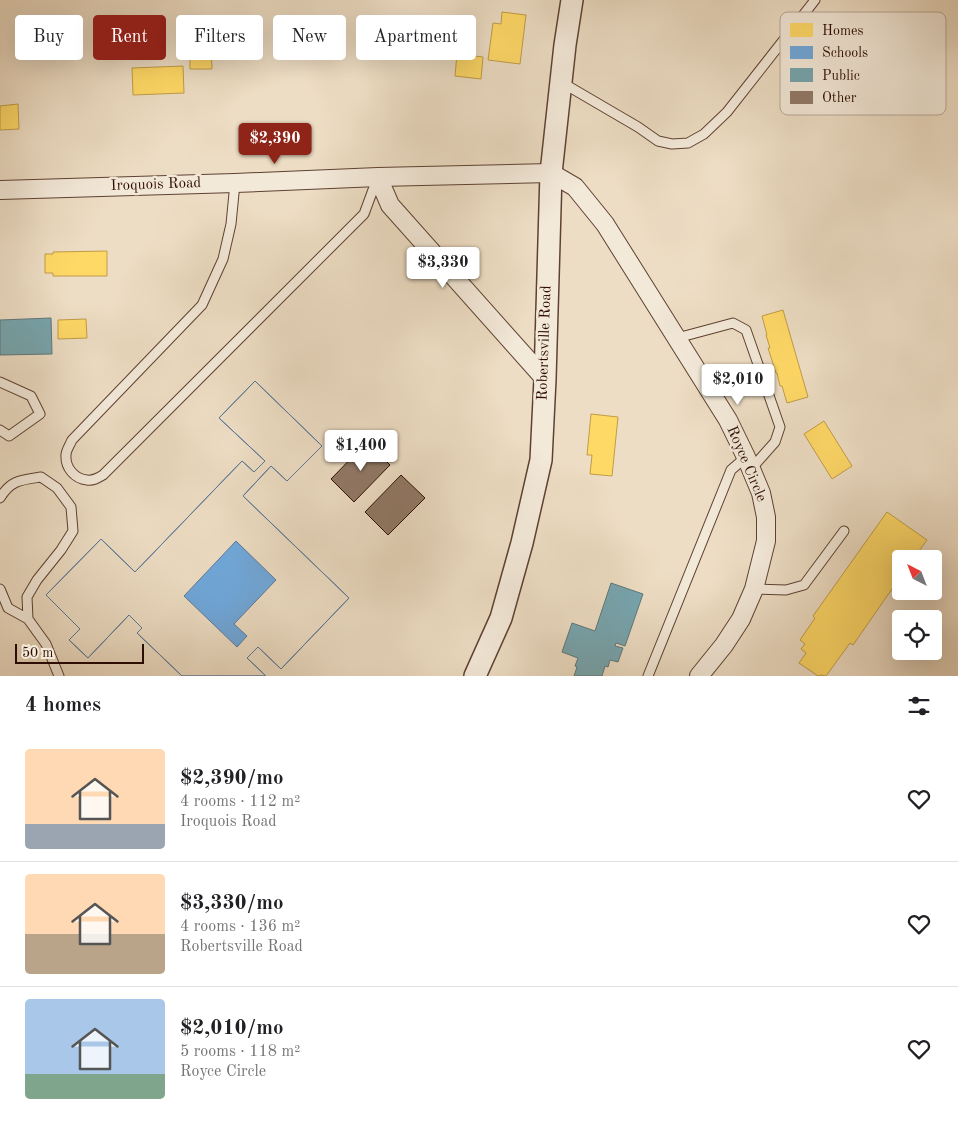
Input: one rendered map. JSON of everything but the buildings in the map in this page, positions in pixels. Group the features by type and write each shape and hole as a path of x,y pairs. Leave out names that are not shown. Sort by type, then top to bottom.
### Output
{"street":[{"name":"Robertsville Road","path":"475,676 501,618 522,543 540,460 545,379 551,173 565,45 572,0"},
{"name":"Iroquois Road","path":"0,190 551,173"},
{"name":"Royce Circle","path":"551,173 576,187 605,224 728,420 761,493 766,517 766,541 754,589 741,619 699,676"},
{"path":"378,177 390,205 545,379"}],"lane":[{"path":"806,12 815,0"},
{"path":"561,82 638,127 658,141 672,144 688,143 704,134 727,112 780,45"},
{"path":"235,183 231,224 223,259 202,305 72,440 65,453 66,464 72,474 86,480 94,480 103,476 364,214 378,177"},
{"path":"648,676 731,470 749,463 775,442 780,427 746,330 733,323 677,338"},
{"path":"0,382 31,396 40,414 9,436 0,430"},
{"path":"0,498 6,488 22,480 41,477 57,488 71,507 73,531 61,550 37,580 27,597 28,619"},
{"path":"754,589 786,590 804,585 844,531"},
{"path":"0,589 8,608 28,619 46,644 59,676"}]}
